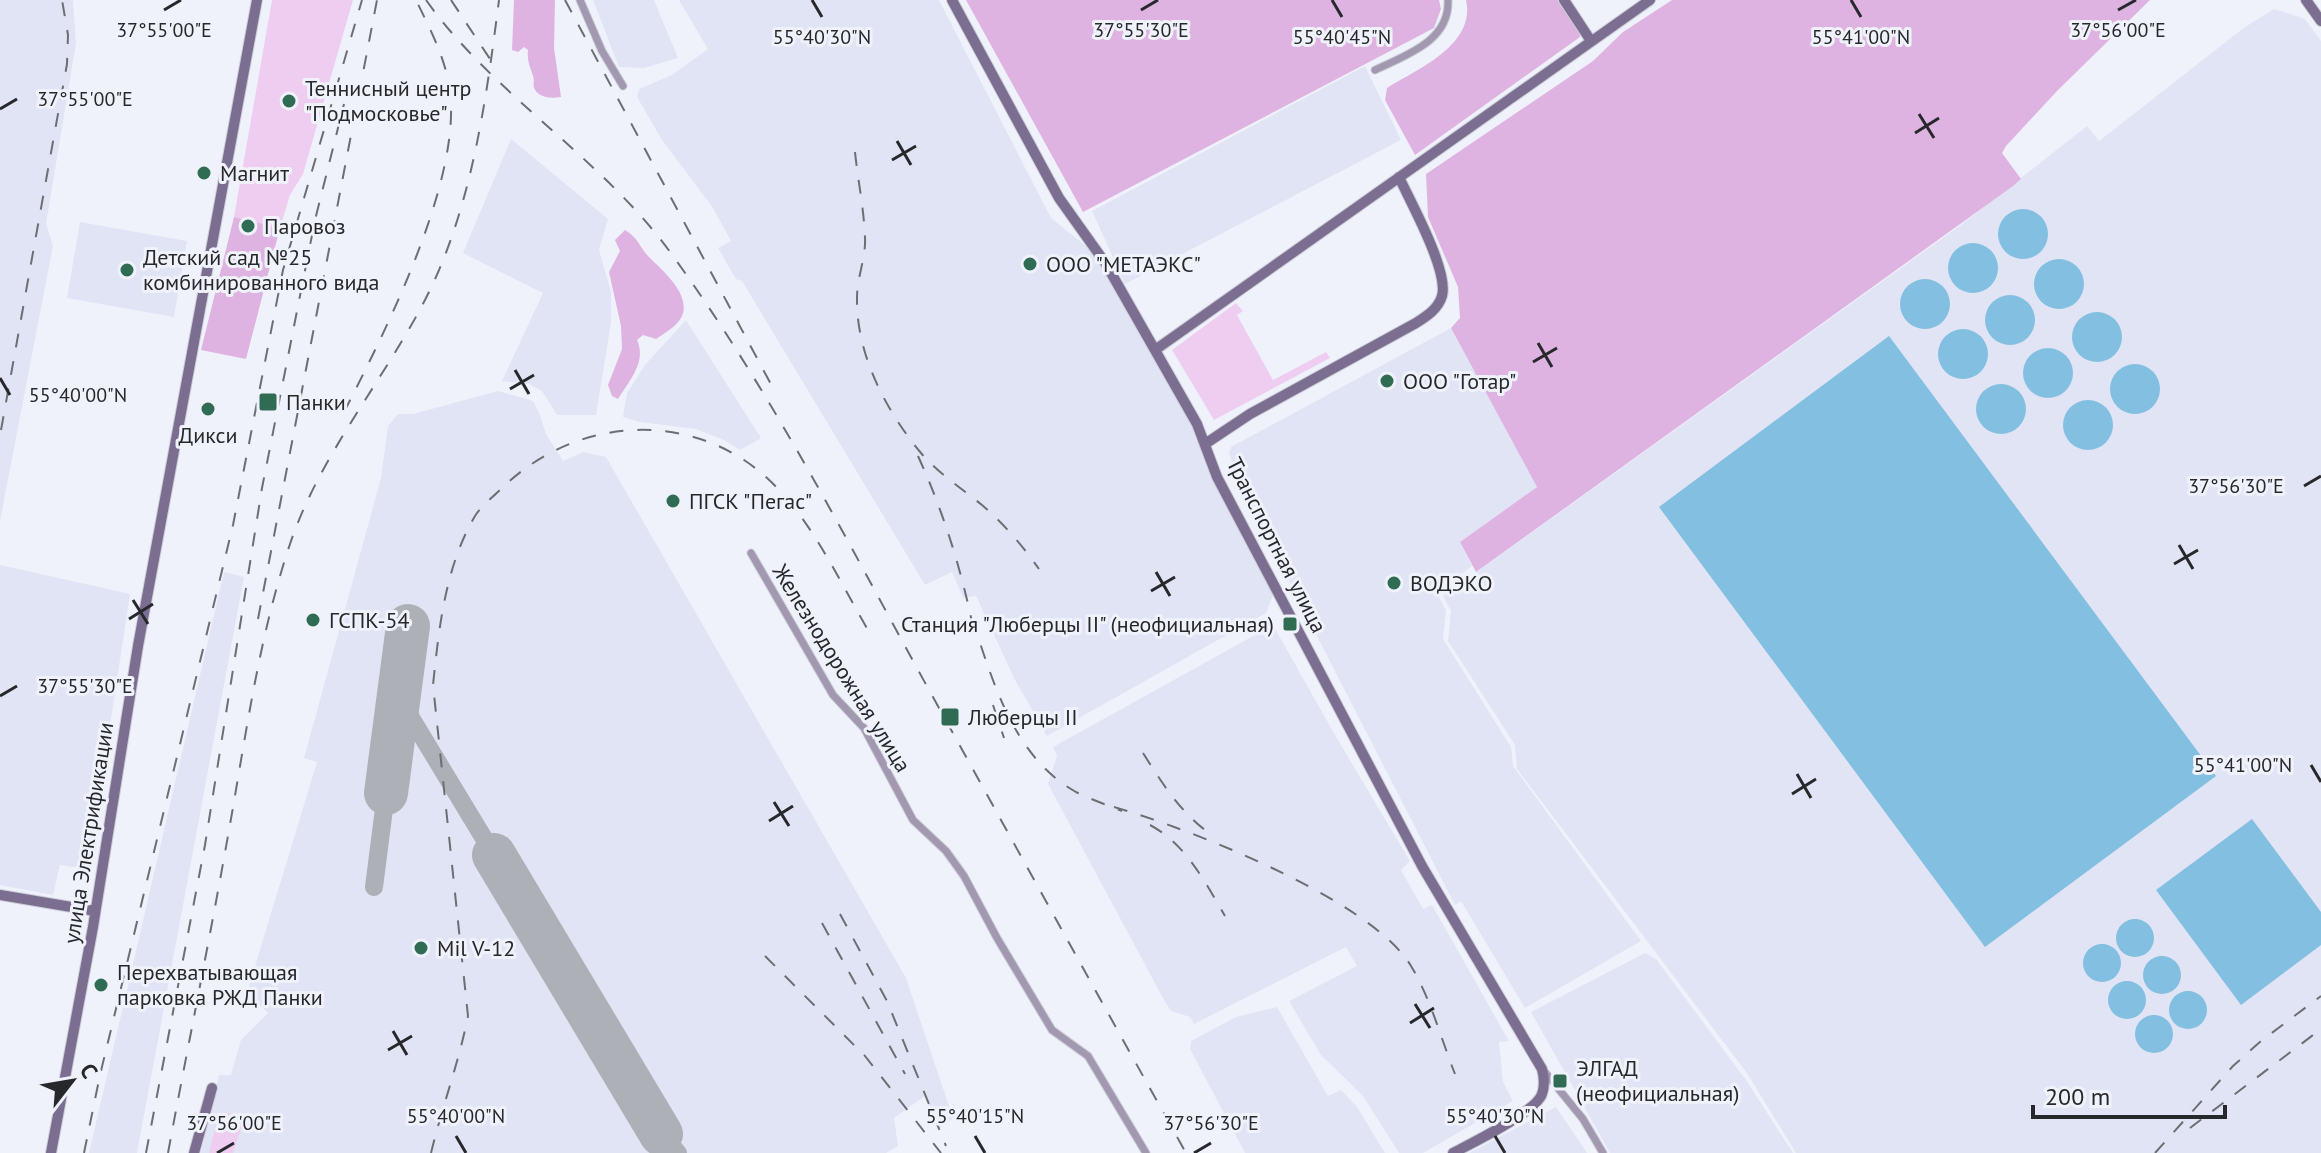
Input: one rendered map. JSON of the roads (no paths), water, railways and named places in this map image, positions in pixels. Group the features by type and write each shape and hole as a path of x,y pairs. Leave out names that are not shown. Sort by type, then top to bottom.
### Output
{"street":[{"name":"улица Электрификации","path":"51,1153 95,911 138,646 257,0"},
{"path":"580,0 602,51 623,86"},
{"name":"Транспортная улица","path":"952,0 1059,198 1106,264 1155,350 1205,444 1217,477 1422,866 1542,1069"},
{"path":"1375,70 1421,47 1440,32 1448,0"},
{"path":"1564,0 1591,41"},
{"path":"1155,350 1650,0"},
{"path":"2306,0 2321,21"},
{"path":"1205,444 1250,414 1423,319 1439,304 1443,292 1442,272 1399,177"},
{"name":"Железнодорожная улица","path":"751,553 777,603 833,695 864,728 913,820 946,851 964,876 1052,1030 1088,1056 1146,1153"},
{"path":"0,895 95,911"},
{"path":"1453,1153 1538,1102 1543,1092 1542,1069"},
{"path":"1542,1069 1583,1119 1603,1153"},
{"path":"194,1153 212,1088"}],"water":[{"path":"2023,209 2040,217 2048,234 2040,251 2023,259 2006,251 1998,234 2006,217"},
{"path":"1973,243 1990,251 1998,268 1990,285 1973,293 1956,285 1948,268 1956,251"},
{"path":"2059,259 2076,267 2084,284 2076,301 2059,309 2042,301 2034,284 2042,267"},
{"path":"1925,279 1942,287 1950,304 1942,321 1925,329 1908,321 1900,304 1908,287"},
{"path":"2010,295 2027,303 2035,320 2027,337 2010,345 1993,337 1985,320 1993,303"},
{"path":"2097,312 2114,320 2122,337 2114,354 2097,362 2080,354 2072,337 2080,320"},
{"path":"1963,329 1980,337 1988,354 1980,371 1963,379 1946,371 1938,354 1946,337"},
{"path":"1889,336 2216,776 1985,947 1659,507"},
{"path":"2048,348 2065,356 2073,373 2065,390 2048,398 2031,390 2023,373 2031,356"},
{"path":"2135,364 2152,372 2160,389 2152,406 2135,414 2118,406 2110,389 2118,372"},
{"path":"2001,384 2018,392 2026,409 2018,426 2001,434 1984,426 1976,409 1984,392"},
{"path":"2088,400 2105,408 2113,425 2105,442 2088,450 2071,442 2063,425 2071,408"},
{"path":"2252,819 2321,912 2321,945 2241,1005 2156,890"},
{"path":"2135,919 2149,924 2154,938 2149,952 2135,957 2121,952 2116,938 2121,924"},
{"path":"2102,944 2116,949 2121,963 2116,977 2102,982 2088,977 2083,963 2088,949"},
{"path":"2162,956 2176,961 2181,975 2176,989 2162,994 2148,989 2143,975 2148,961"},
{"path":"2127,981 2141,986 2146,1000 2141,1014 2127,1019 2113,1014 2108,1000 2113,986"},
{"path":"2188,991 2202,996 2207,1010 2202,1024 2188,1029 2174,1024 2169,1010 2174,996"},
{"path":"2154,1015 2168,1020 2173,1034 2168,1048 2154,1053 2140,1048 2135,1034 2140,1020"}],"railway":[{"path":"1,430 67,64 68,35 62,0"},
{"path":"84,1153 100,1075 233,525 283,270 362,0"},
{"path":"258,619 377,0"},
{"path":"344,412 380,340 418,252 445,163 451,122 449,85 440,52 416,0"},
{"path":"426,0 484,67 615,188 673,256 707,305 802,459 1186,1153"},
{"path":"451,0 494,65"},
{"path":"168,1153 254,686 279,579 290,544 318,480 425,300 455,229 475,153 499,0"},
{"path":"565,0 773,388"},
{"path":"146,1153 205,845 262,488 315,220 344,104"},
{"path":"855,152 865,238 857,290 858,319 876,381 896,419 921,453 998,520 1039,569"},
{"path":"431,1153 468,1016 433,685 450,577 465,536 480,509 526,468 585,438 650,430 682,434 714,444 765,476 815,538 868,630"},
{"path":"918,456 950,540 973,627"},
{"path":"972,619 1008,716 1036,759 1054,777 1076,792 1122,811"},
{"path":"993,705 1004,738"},
{"path":"1143,753 1180,806 1209,833"},
{"path":"1114,807 1230,849 1319,892 1359,916 1390,941 1411,966 1430,1005 1455,1074"},
{"path":"1150,825 1184,853 1225,916"},
{"path":"840,914 887,1001 946,1146"},
{"path":"822,923 905,1074"},
{"path":"765,956 865,1056 941,1153"},
{"path":"2155,1153 2233,1066 2321,996"},
{"path":"2190,1128 2321,1029"}],"place":[{"name":"Теннисный центр \"Подмосковье\"","path":"289,101"},
{"name":"Магнит","path":"204,173"},
{"name":"Паровоз","path":"248,226"},
{"name":"ООО \"МЕТАЭКС\"","path":"1030,264"},
{"name":"Детский сад №25 комбинированного вида","path":"127,270"},
{"name":"ООО \"Готар\"","path":"1387,381"},
{"name":"Панки","path":"268,402"},
{"name":"Дикси","path":"208,409"},
{"name":"ПГСК \"Пегас\"","path":"673,501"},
{"name":"ВОДЭКО","path":"1394,583"},
{"name":"ГСПК-54","path":"313,620"},
{"name":"Станция \"Люберцы II\" (неофициальная)","path":"1290,624"},
{"name":"Люберцы II","path":"950,717"},
{"name":"Mil V-12","path":"421,948"},
{"name":"Перехватывающая парковка РЖД Панки","path":"101,985"},
{"name":"ЭЛГАД (неофициальная)","path":"1560,1081"}]}
